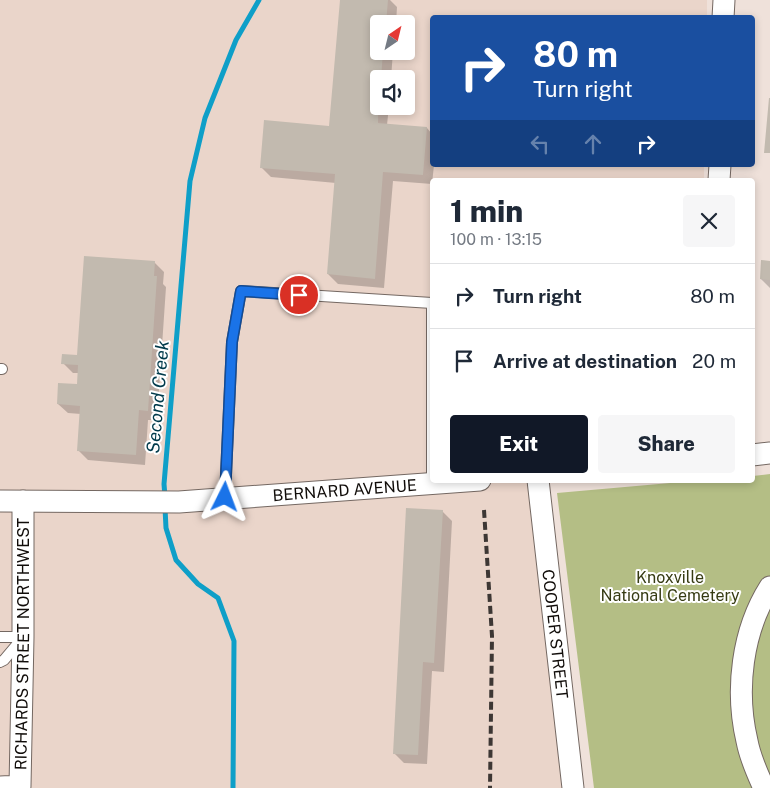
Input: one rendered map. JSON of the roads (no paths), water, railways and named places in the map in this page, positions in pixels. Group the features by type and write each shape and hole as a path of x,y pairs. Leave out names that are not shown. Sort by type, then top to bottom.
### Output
{"street":[{"path":"723,15 724,0"},
{"path":"755,455 770,453"},
{"name":"BERNARD AVENUE","path":"0,501 179,502 225,497 432,483"},
{"name":"COOPER STREET","path":"538,483 573,788"},
{"name":"RICHARDS STREET NORTHWEST","path":"10,786 24,636 23,501"},
{"path":"764,788 754,767 747,742 742,716 741,690 748,638 770,587"}],"lane":[{"path":"225,497 232,342 241,291 430,303"},
{"path":"0,637 24,636"},
{"path":"0,662 4,660 24,636"}],"waterway":[{"name":"Second Creek","path":"165,497 164,484 190,181 205,118 236,40 259,0"},
{"name":"Second Creek","path":"165,508 166,528 176,560 198,584 218,598 234,641 233,788"}],"railway":[{"path":"484,510 492,636 490,788"}],"park label":[{"name":"Knoxville National Cemetery","path":"670,586"}]}
